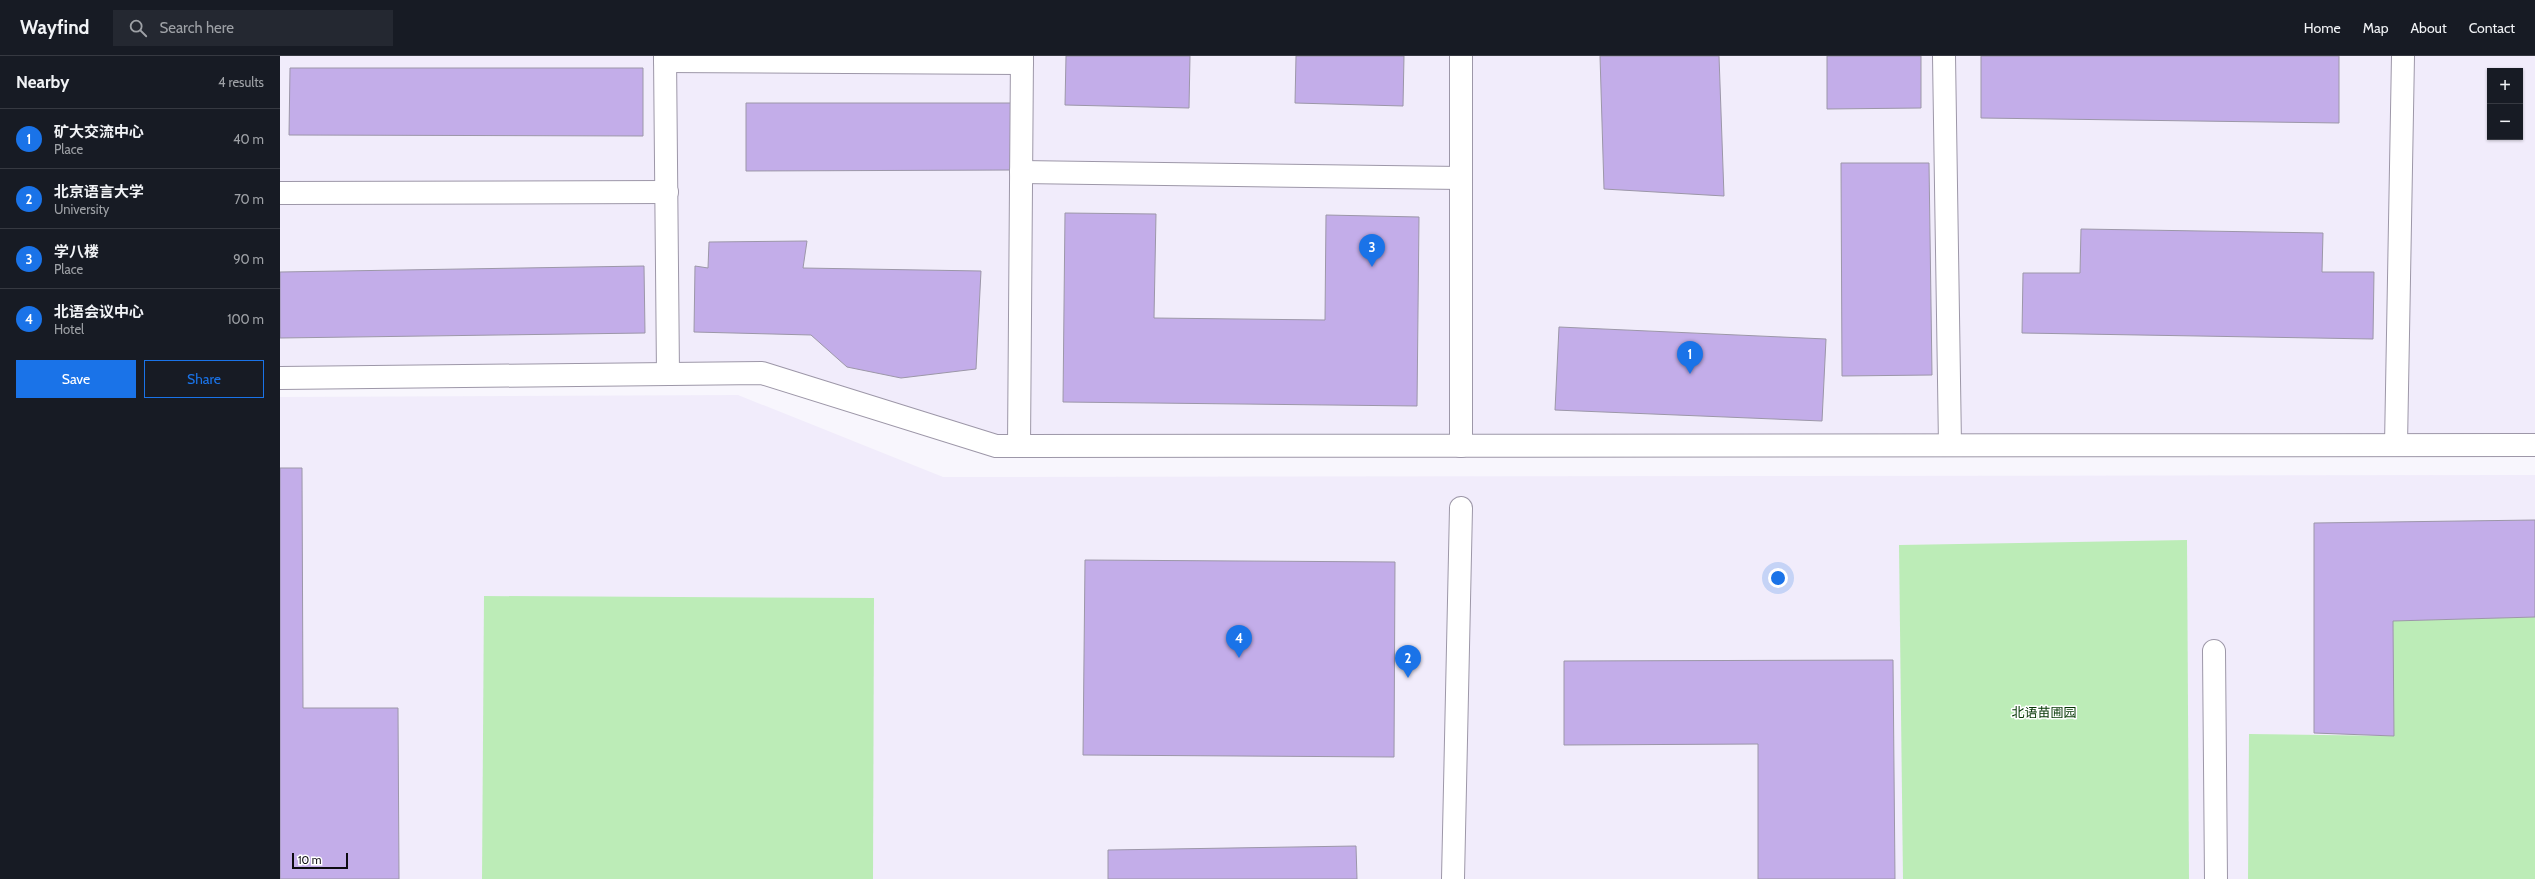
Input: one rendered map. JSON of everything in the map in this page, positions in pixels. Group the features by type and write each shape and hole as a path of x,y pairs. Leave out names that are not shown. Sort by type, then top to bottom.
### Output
{"street":[{"path":"1460,56 1461,446"},
{"path":"1944,56 1950,445"},
{"path":"2396,445 2403,56"},
{"path":"668,374 665,59 1022,60 1019,446"},
{"path":"1021,172 1461,178"},
{"path":"280,193 667,192"},
{"path":"280,378 762,373 996,446 2535,445"},
{"path":"1453,879 1460,508"},
{"path":"2214,651 2216,879"}],"shaded area":[{"path":"280,56 2535,56 2535,446 1019,446 762,373 280,371"},
{"path":"738,395 943,477 2535,475 2535,879 280,879 280,397"}],"green space":[{"name":"北语苗圃园","path":"2187,540 2189,879 1903,879 1899,545"},
{"path":"484,596 874,598 873,879 482,879"},
{"path":"2535,617 2535,879 2248,879 2249,734 2394,736 2393,621"}],"building":[{"path":"1066,56 1190,56 1189,108 1065,105"},
{"path":"1296,56 1404,56 1403,106 1295,103"},
{"path":"1600,56 1719,56 1724,196 1604,189"},
{"path":"1827,56 1921,56 1921,108 1827,109"},
{"path":"1981,56 2339,56 2339,123 1981,118"},
{"path":"290,68 643,68 643,136 289,135"},
{"path":"746,103 1014,103 1015,170 746,171"},
{"path":"1841,163 1929,163 1932,375 1842,376"},
{"path":"1065,213 1156,214 1154,318 1325,320 1326,215 1419,217 1417,406 1063,402"},
{"path":"2081,229 2323,233 2322,272 2374,272 2373,339 2022,333 2023,273 2080,273"},
{"path":"807,241 803,268 981,271 976,369 901,378 847,367 811,335 694,332 695,266 708,268 709,242"},
{"path":"644,266 645,333 280,338 280,272"},
{"path":"1559,327 1826,339 1822,421 1555,410"},
{"path":"280,468 302,468 303,708 398,708 399,879 280,879"},
{"path":"2535,520 2535,617 2393,621 2394,736 2314,733 2314,523"},
{"path":"1085,560 1395,562 1394,757 1083,755"},
{"path":"1893,660 1895,879 1758,879 1758,744 1564,745 1564,661"},
{"path":"1356,846 1357,879 1108,879 1108,850"}],"place":[{"name":"学八楼","path":"1372,267"},
{"name":"矿大交流中心","path":"1690,374"},
{"name":"北语会议中心","path":"1239,658"},
{"name":"北京语言大学","path":"1408,678"}]}
